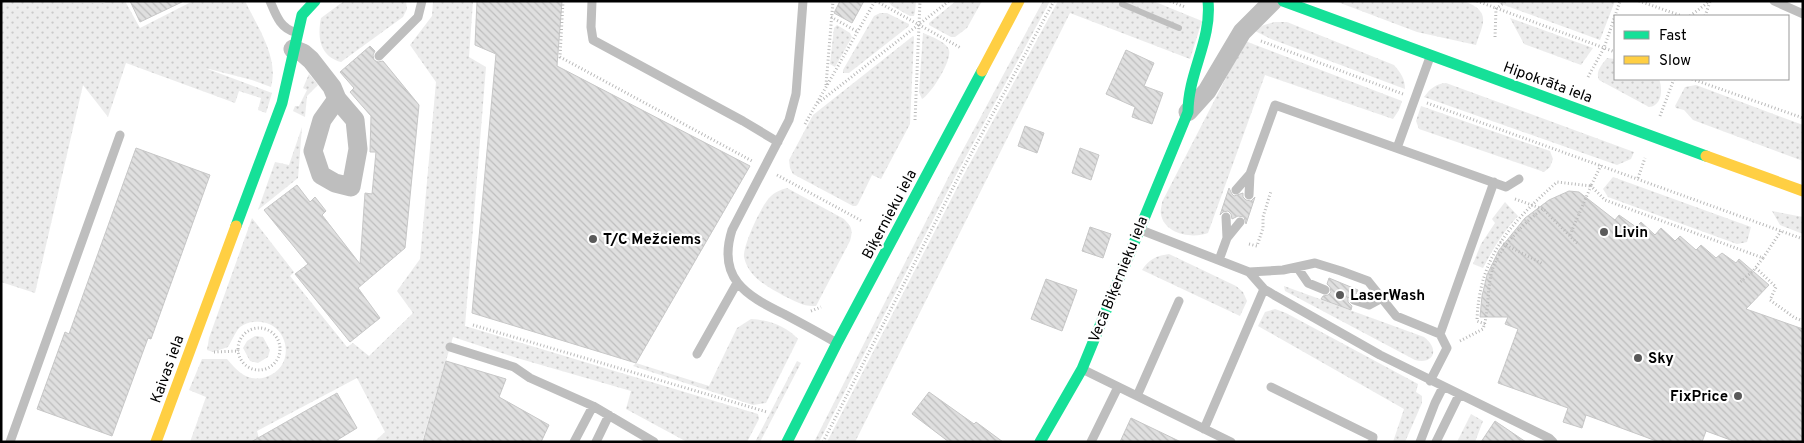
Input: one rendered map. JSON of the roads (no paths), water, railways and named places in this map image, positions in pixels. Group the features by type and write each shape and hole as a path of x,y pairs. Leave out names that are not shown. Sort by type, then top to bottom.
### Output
{"street":[{"name":"Kaivas iela","path":"156,442 282,103 302,15 315,1"},
{"name":"Biķernieku iela","path":"787,442 837,343 1019,1"},
{"name":"Vecā Biķernieku iela","path":"1040,442 1082,369 1188,112 1190,88 1208,34 1210,18 1208,1"},
{"name":"Vecā Biķernieku iela","path":"1188,112 1207,91 1242,32 1274,1"},
{"name":"Hipokrāta iela","path":"1283,1 1362,32 1431,55 1803,191"},
{"path":"296,41 303,53 311,60 332,87 337,99"}],"lane":[{"path":"270,1 279,21 296,41"},
{"path":"379,56 418,17 422,1"},
{"path":"592,1 591,27 593,40 778,142"},
{"path":"803,1 796,94 789,120 732,230 728,243 729,270 744,291 759,302 837,343"},
{"path":"1774,1 1803,14"},
{"path":"1397,148 1431,55"},
{"path":"1249,195 1250,174 1275,105 1506,187 1519,179"},
{"path":"10,442 120,135"},
{"path":"1236,190 1250,174"},
{"path":"1440,334 1494,182"},
{"path":"1226,217 1227,238"},
{"path":"1219,260 1227,238 1240,222"},
{"path":"1139,229 1249,272 1283,270 1315,263 1368,281 1396,316 1440,334 1447,348 1430,381"},
{"path":"1298,267 1308,284 1325,290"},
{"path":"1249,272 1264,289 1380,355 1549,438 1553,442"},
{"path":"696,354 737,283"},
{"path":"1204,428 1264,289"},
{"path":"1354,300 1369,305 1382,298"},
{"path":"1136,396 1179,301"},
{"path":"450,347 514,367 530,378 593,406 654,442"},
{"path":"1082,369 1231,442"},
{"path":"1091,442 1118,387"},
{"path":"1271,387 1373,437 1372,442"},
{"path":"1420,442 1443,387"},
{"path":"1436,442 1459,395"},
{"path":"574,442 593,406"},
{"path":"596,442 609,415"}],"waterway":[{"path":"1122,4 1179,28"}],"place":[{"name":"Livin","path":"1604,232"},
{"name":"T/C Mežciems","path":"593,239"},
{"name":"LaserWash","path":"1340,295"},
{"name":"Sky","path":"1638,358"},
{"name":"FixPrice","path":"1738,396"}]}
